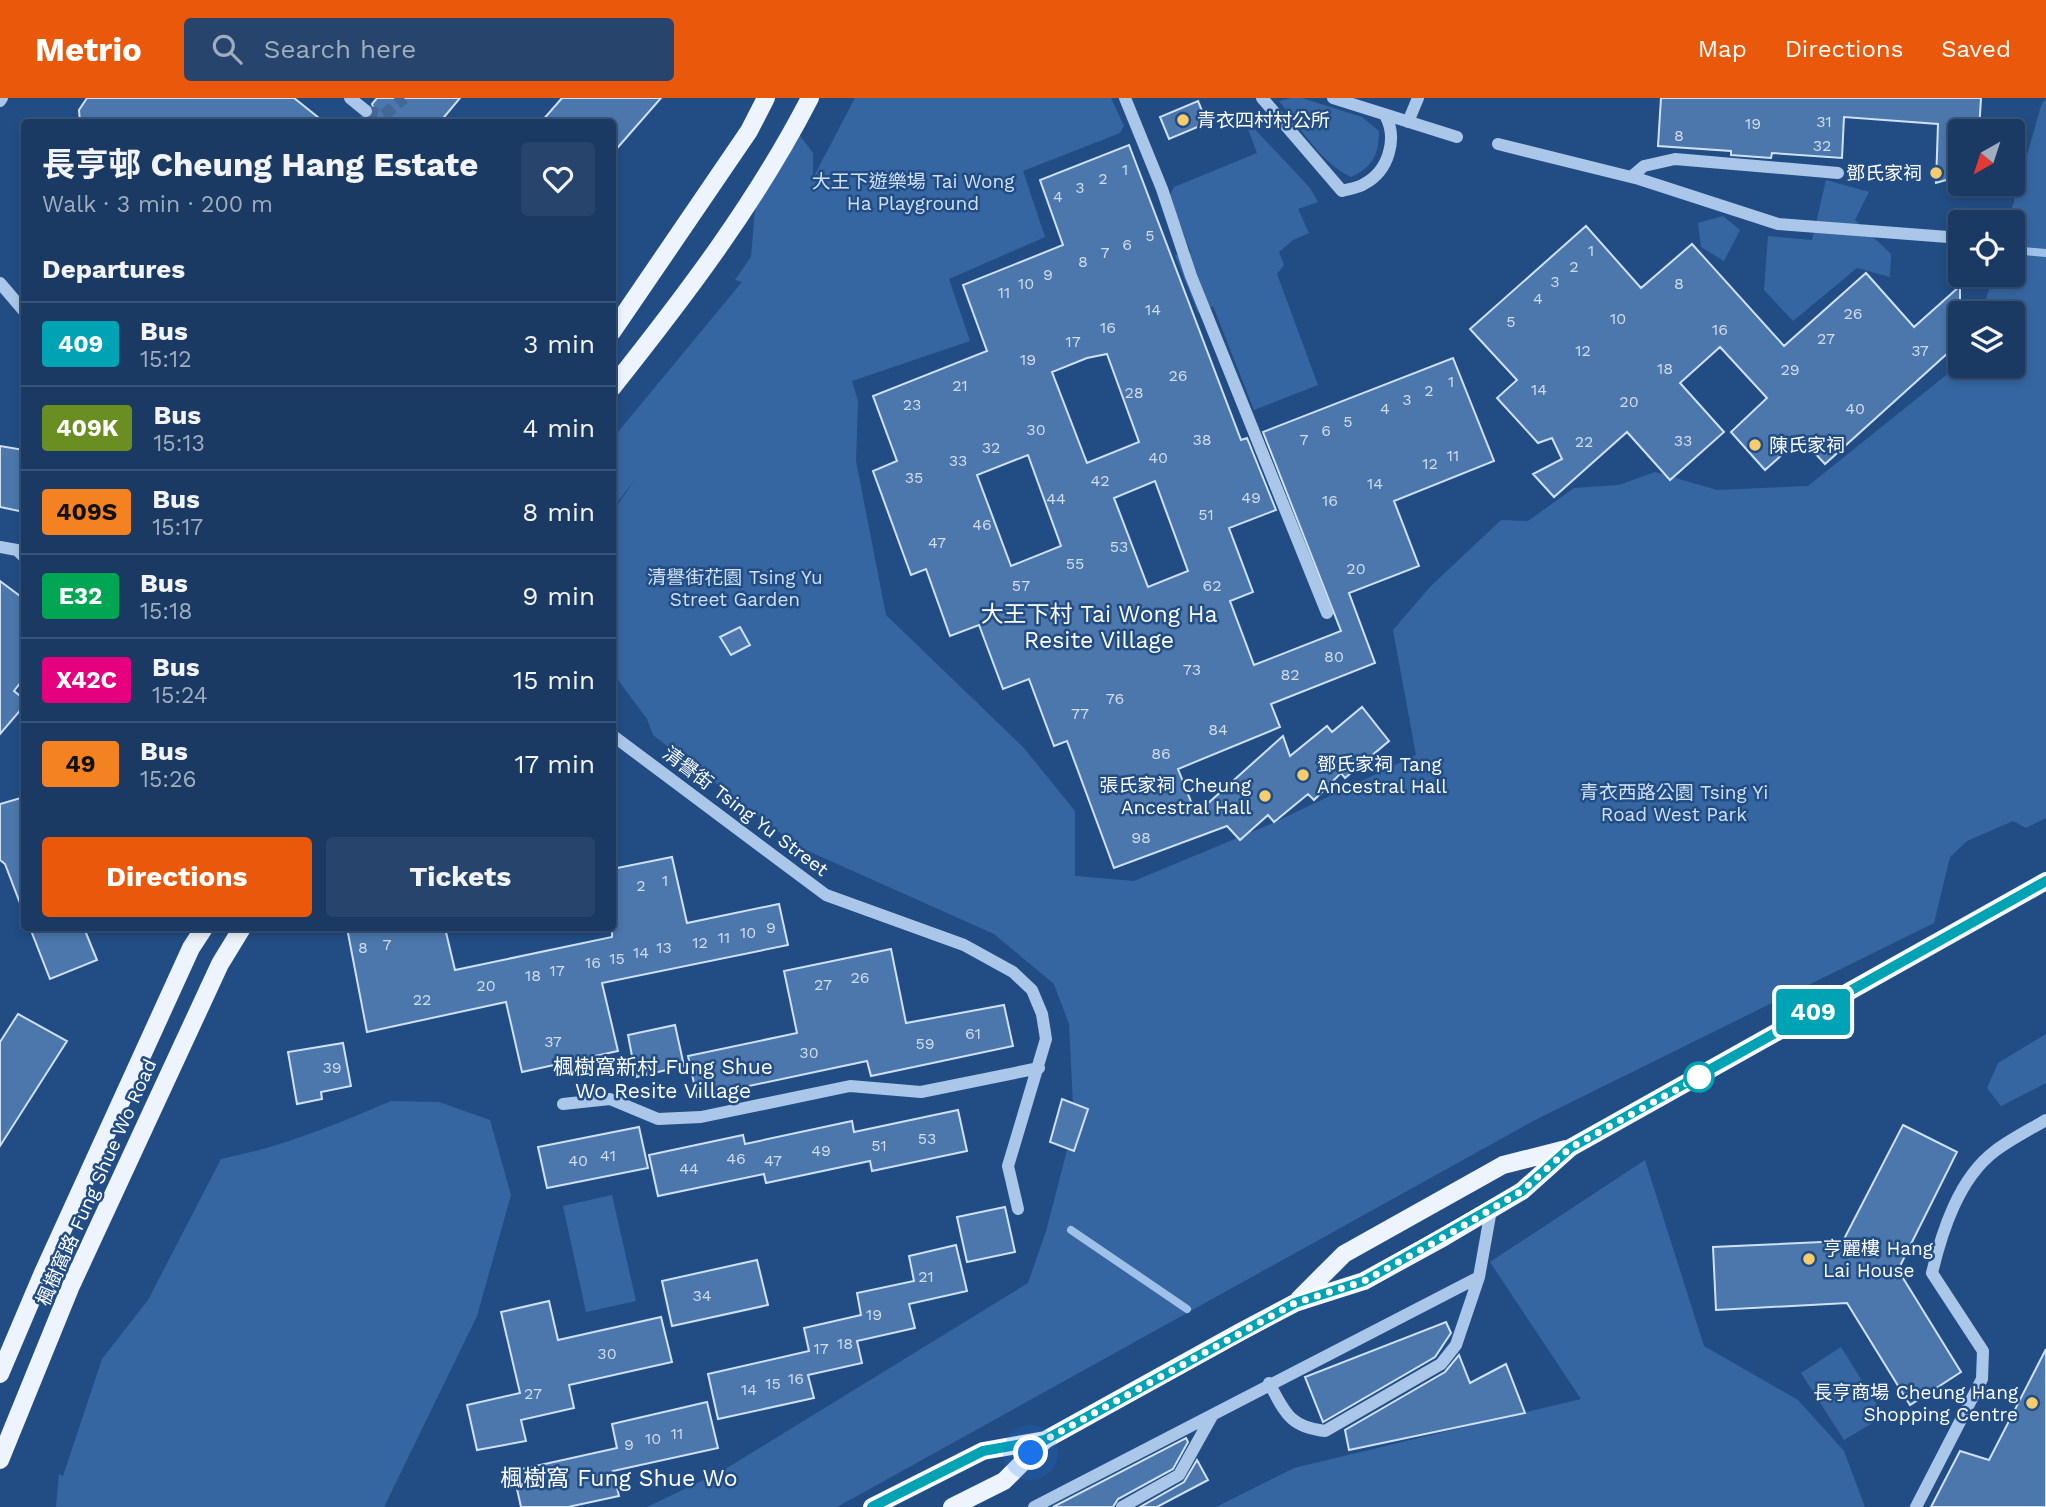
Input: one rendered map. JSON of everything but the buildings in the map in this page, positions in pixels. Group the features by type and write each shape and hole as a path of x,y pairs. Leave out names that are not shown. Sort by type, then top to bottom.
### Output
{"main road":[{"path":"616,326 749,131 766,98"},
{"path":"616,383 715,254 783,151 810,98"},
{"path":"952,1507 1004,1480 1045,1440 1295,1303 1364,1281 1522,1191 1570,1148 2046,881"},
{"name":"楓樹窩路 Fung Shue Wo Road","path":"0,1374 42,1275 191,948 202,931"},
{"name":"楓樹窩路 Fung Shue Wo Road","path":"0,1460 81,1263 220,964 240,931"},
{"path":"1295,1303 1344,1254 1368,1240 1503,1165 1570,1148"},
{"path":"872,1507 983,1451 1045,1440"}],"street":[{"path":"350,98 366,111"},
{"path":"1125,98 1191,275 1327,613"},
{"path":"1262,98 1342,191 1366,183 1385,162 1393,136 1385,115"},
{"path":"1333,98 1457,138"},
{"path":"1408,122 1418,98"},
{"path":"1498,144 1631,177 1778,224 1948,237"},
{"path":"1631,177 1644,166 1675,159 1838,173"},
{"path":"0,283 21,308"},
{"path":"0,547 17,550 21,553"},
{"name":"清譽街 Tsing Yu Street","path":"616,738 826,895 964,945 1013,972 1032,990 1042,1014 1046,1039 1040,1068 1008,1166 1018,1209"},
{"path":"563,1104 610,1099 658,1119 701,1117 850,1086 921,1092 1040,1068"},
{"path":"1916,1507 1982,1379 1983,1351 1932,1273 1942,1233 1972,1174 1994,1151 2046,1119"},
{"path":"1269,1383 1288,1417 1305,1428 1325,1431 1441,1364 1456,1345 1479,1277 1491,1210"},
{"path":"1034,1507 1213,1416 1269,1383 1479,1277"},
{"path":"1122,1507 1179,1475 1213,1416"}],"green space":[{"path":"855,98 1111,98 1124,126 1120,133 1023,171 1045,237 949,279 970,341 852,381 858,401 856,461 886,615 1023,747 1075,811 1075,876 1134,881 1273,823 1416,755 1393,630 1430,587 1501,520 1528,521 1574,488 1619,485 1655,472 1717,490 1808,486 1948,374 1948,378 2025,378 2025,301 1985,301 1990,287 2025,287 2025,210 2011,210 2015,196 2025,196 2025,162 2041,106 2046,98 2046,818 2026,828 2013,821 1967,841 1950,857 1934,923 1535,1120 837,1507 647,1507 722,1471 1028,1283 1046,1231 1074,1124 1069,1024 1054,984 994,934 797,846 653,735 647,719 616,677 616,507 636,478 616,504 616,434 742,282 735,280 751,257 755,209 798,133 813,153 813,178"},
{"path":"1302,98 1362,117 1379,131 1378,146 1370,164 1351,177 1330,163 1279,101"},
{"path":"1251,125 1310,188 1318,202 1298,209 1309,233 1293,240 1279,252 1284,265 1277,274 1318,385 1254,410 1213,306 1198,313 1175,255 1191,253 1169,197 1174,187 1257,153 1248,129"},
{"path":"1826,180 1869,192 1855,220 1891,254 1890,277 1857,268 1793,321 1764,290 1768,236 1812,240"},
{"path":"1723,216 1740,230 1724,261 1701,247 1698,223"},
{"path":"2046,1034 2046,1083 2001,1106 1987,1088 1998,1063"},
{"path":"391,1101 439,1102 490,1120 511,1195 477,1316 384,1507 56,1507 59,1474 63,1476 102,1359 148,1300 221,1159 287,1142"},
{"path":"1645,1160 1704,1346 1798,1400 1844,1451 1865,1507 1216,1507 1294,1468 1581,1399 1490,1262"},
{"path":"612,1195 636,1301 586,1312 563,1206"},
{"path":"1841,1347 1884,1416 1844,1440 1801,1373"}],"waterway":[{"path":"2025,251 2046,253"},
{"path":"1071,1230 1187,1309"}],"tunnel":[{"path":"366,111 384,115 404,98"}],"bus line":[{"name":"409","path":"872,1507 983,1451 1045,1440 1295,1303 1364,1281 1522,1191 1570,1148 2046,881"}],"place":[{"name":"青衣四村村公所","path":"1183,120"},
{"name":"鄧氏家祠","path":"1936,173"},
{"name":"陳氏家祠","path":"1755,445"},
{"name":"鄧氏家祠 Tang Ancestral Hall","path":"1303,775"},
{"name":"張氏家祠 Cheung Ancestral Hall","path":"1265,796"},
{"name":"亨麗樓 Hang Lai House","path":"1809,1259"},
{"name":"長亨商場 Cheung Hang Shopping Centre","path":"2032,1403"}],"district":[{"name":"大王下村 Tai Wong Ha Resite Village","path":"1099,627"},
{"name":"楓樹窩新村 Fung Shue Wo Resite Village","path":"663,1079"},
{"name":"楓樹窩 Fung Shue Wo","path":"619,1478"}],"route":[{"path":"1031,1453 1045,1440 1295,1303 1364,1281 1444,1237 1522,1191 1570,1148 1699,1077"}],"park label":[{"name":"大王下遊樂場 Tai Wong Ha Playground","path":"913,192"},
{"name":"清譽街花園 Tsing Yu Street Garden","path":"735,588"},
{"name":"青衣西路公園 Tsing Yi Road West Park","path":"1674,803"}]}
